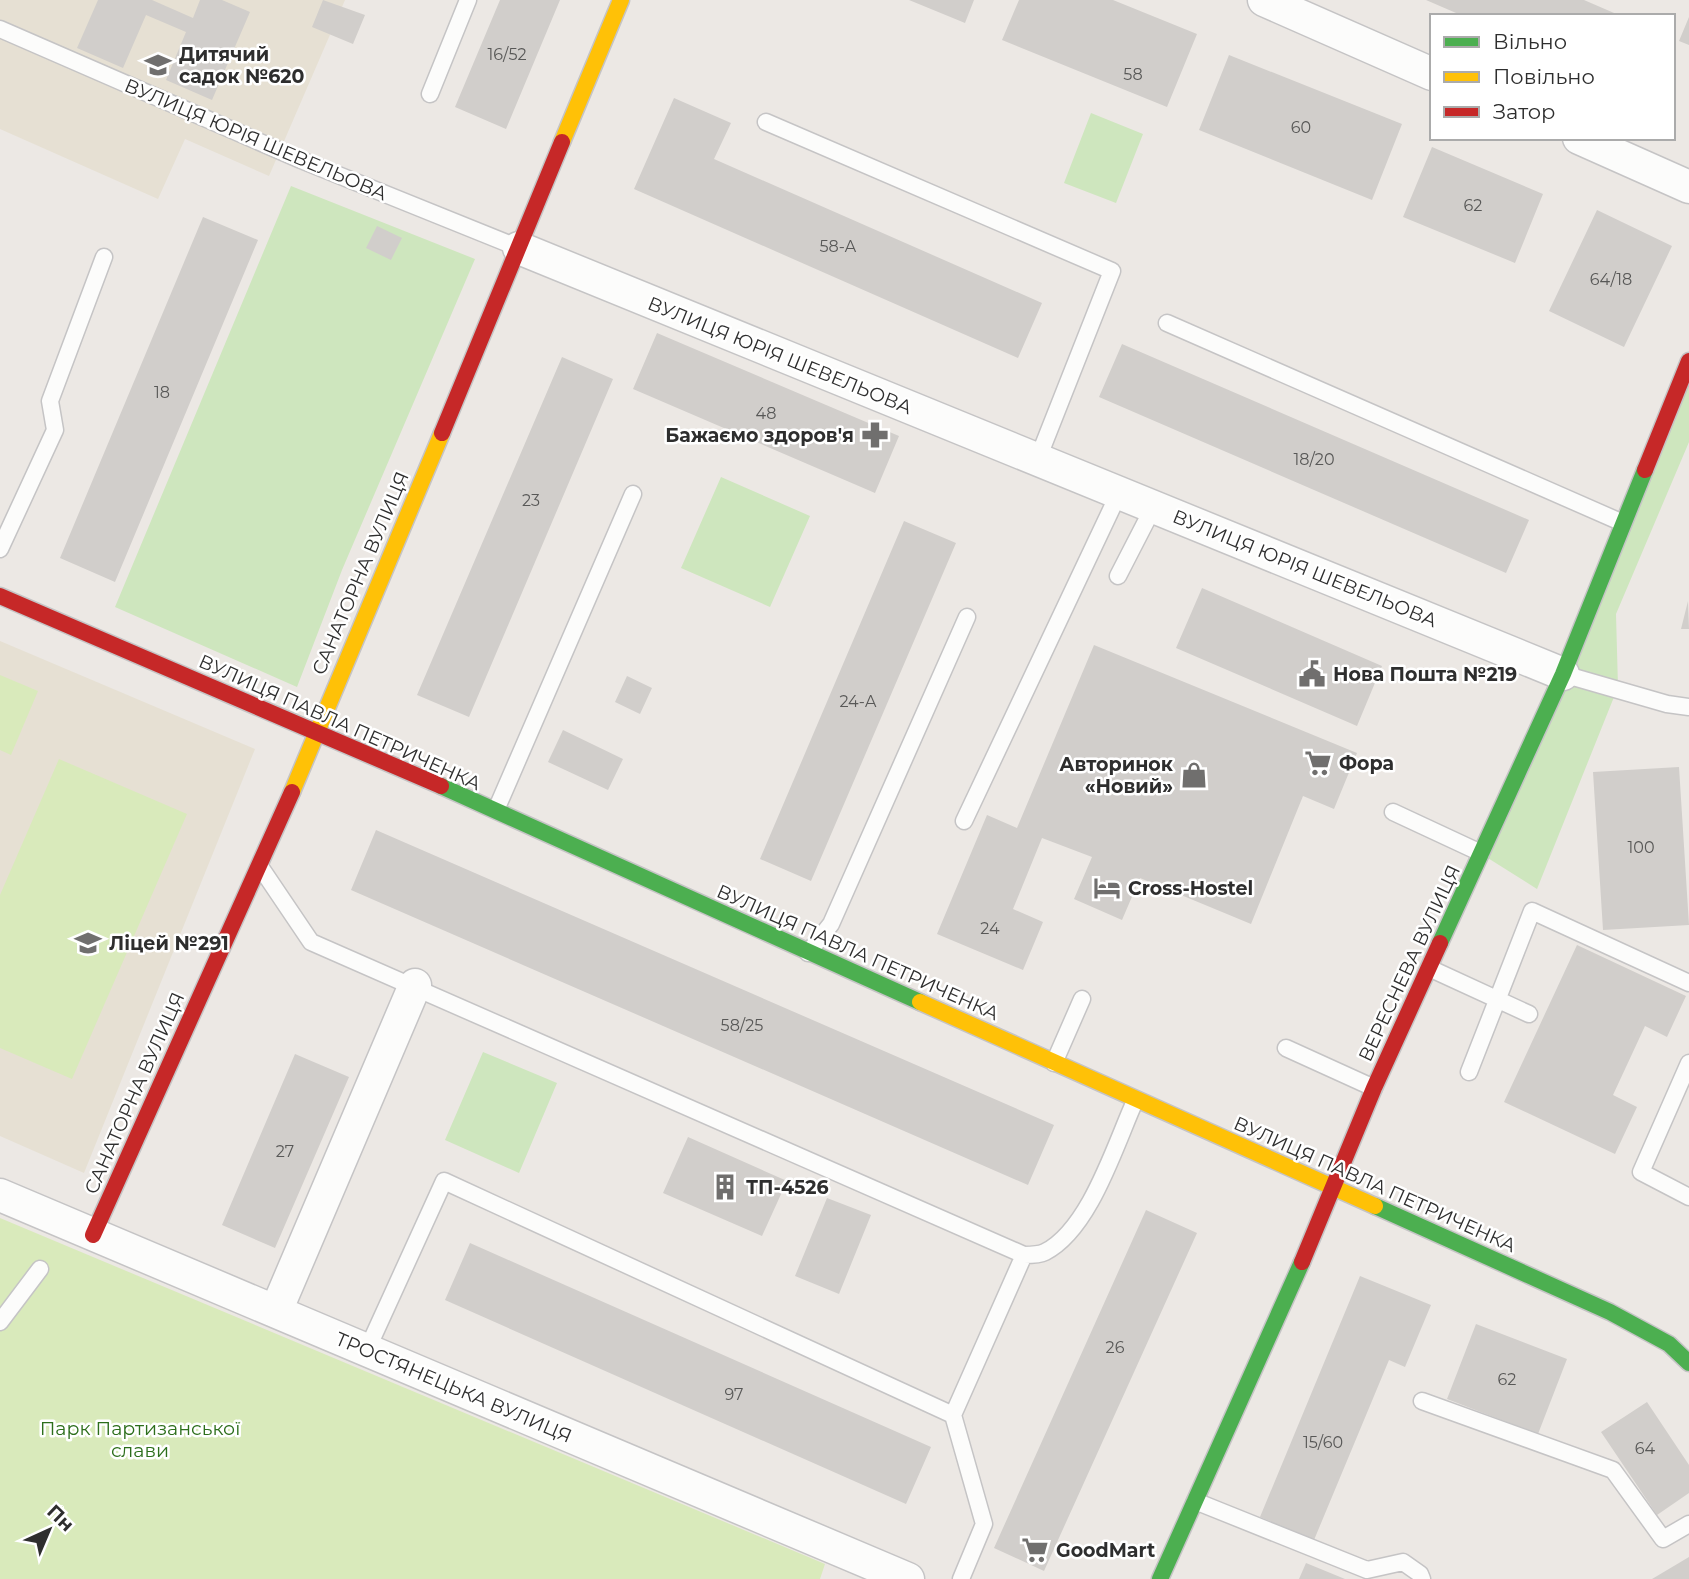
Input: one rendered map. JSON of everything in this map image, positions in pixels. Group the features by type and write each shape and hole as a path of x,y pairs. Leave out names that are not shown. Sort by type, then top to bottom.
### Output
{"street":[{"name":"САНАТОРНА ВУЛИЦЯ","path":"93,1235 318,731 621,0"},
{"path":"1264,0 1430,73"},
{"path":"1583,140 1689,187"},
{"name":"ВУЛИЦЯ ЮРІЯ ШЕВЕЛЬОВА","path":"519,248 1563,674"},
{"name":"ВЕРЕСНЕВА ВУЛИЦЯ","path":"1160,1579 1335,1187 1374,1088 1483,855 1563,674 1689,361"},
{"name":"ВУЛИЦЯ ПАВЛА ПЕТРИЧЕНКА","path":"0,596 285,721 318,731 1135,1101 1335,1187 1610,1312 1669,1344 1689,1363"},
{"path":"276,1311 415,985"},
{"name":"ТРОСТЯНЕЦЬКА ВУЛИЦЯ","path":"0,1195 908,1579"}],"lane":[{"path":"430,94 468,0"},
{"name":"ВУЛИЦЯ ЮРІЯ ШЕВЕЛЬОВА","path":"0,29 301,160 519,248"},
{"path":"766,122 1112,271 1037,461"},
{"path":"0,549 55,430 50,401 104,257"},
{"path":"1167,323 1623,523"},
{"path":"964,821 1119,493"},
{"path":"495,813 633,494"},
{"path":"1118,576 1154,506"},
{"path":"808,953 831,924 967,617"},
{"path":"1563,674 1667,704 1689,707"},
{"path":"1393,812 1483,855"},
{"path":"260,866 311,942 415,985 1024,1255 1043,1253 1065,1238 1082,1218 1135,1101"},
{"path":"1469,1072 1532,911 1689,983"},
{"path":"1429,968 1529,1014"},
{"path":"1054,1063 1082,999"},
{"path":"1286,1048 1374,1088"},
{"path":"1689,1063 1641,1172 1689,1197"},
{"path":"367,1350 444,1181 953,1415"},
{"path":"961,1579 984,1524 953,1415 1024,1255"},
{"path":"0,1322 40,1269"},
{"path":"1422,1401 1613,1470 1663,1539 1689,1524"},
{"path":"1195,1501 1367,1570 1403,1562 1420,1573 1422,1579"}],"shaded area":[{"name":"Дитячий садок №620","path":"0,0 345,0 269,176 185,139 158,199 0,129"},
{"name":"Ліцей №291","path":"0,641 255,749 84,1173 0,1136"}],"green space":[{"path":"1091,113 1143,134 1116,203 1064,183"},
{"path":"291,186 475,259 342,570 297,687 115,607"},
{"path":"1689,361 1689,442 1616,614 1618,687 1537,889 1483,855"},
{"path":"721,477 810,516 770,607 681,568"},
{"path":"0,675 38,691 11,755 0,750"},
{"path":"59,759 187,814 72,1079 0,1048 0,895"},
{"path":"483,1052 557,1083 519,1173 445,1140"},
{"name":"Парк Партизанської слави","path":"0,1218 825,1564 820,1579 0,1579"}],"building":[{"path":"98,0 152,0 193,18 200,0 222,0 250,12 212,100 166,80 186,32 146,15 123,68 77,48"},
{"path":"323,0 365,15 353,44 312,27"},
{"path":"500,0 560,0 506,129 455,107"},
{"path":"909,0 974,0 965,23"},
{"path":"1019,0 1113,0 1197,34 1167,107 1002,40"},
{"path":"1426,0 1584,0 1616,14 1458,14"},
{"path":"1689,17 1689,45 1679,41"},
{"path":"1229,55 1402,124 1372,200 1199,130"},
{"path":"674,98 731,123 714,159 1042,303 1018,358 634,189"},
{"path":"1432,147 1543,194 1515,263 1403,217"},
{"path":"1597,210 1672,246 1624,347 1549,311"},
{"path":"203,217 258,240 115,582 60,558"},
{"path":"377,226 402,238 391,260 366,248"},
{"path":"657,333 899,436 875,493 633,389"},
{"path":"1122,344 1529,520 1506,573 1099,397"},
{"path":"562,357 613,379 469,717 417,695"},
{"path":"904,521 956,543 811,881 760,859"},
{"path":"1202,588 1382,666 1357,726 1176,648"},
{"path":"1688,601 1689,629 1681,629"},
{"name":"Авторинок «Новий»","path":"1094,645 1357,753 1334,809 1303,796 1251,924 1140,878 1122,920 1074,899 1092,857 1042,838 1013,909 1043,922 1023,970 937,934 987,815 1017,828"},
{"path":"627,676 652,688 640,714 615,702"},
{"path":"563,730 623,759 608,790 548,762"},
{"path":"1679,767 1689,925 1603,930 1593,772"},
{"path":"376,830 1054,1125 1028,1185 351,890"},
{"path":"1577,945 1686,996 1667,1037 1645,1026 1613,1095 1637,1107 1615,1154 1504,1102"},
{"path":"295,1054 349,1077 275,1248 222,1225"},
{"name":"ТП-4526","path":"688,1137 787,1181 762,1236 663,1193"},
{"path":"827,1198 871,1215 839,1294 795,1276"},
{"path":"1146,1210 1197,1233 1044,1571 994,1548"},
{"path":"470,1243 931,1447 906,1504 445,1300"},
{"path":"1360,1276 1431,1305 1405,1367 1389,1360 1314,1540 1260,1517"},
{"path":"1476,1324 1567,1359 1538,1434 1447,1399"},
{"path":"1647,1402 1689,1465 1689,1493 1657,1515 1601,1432"},
{"path":"1689,1557 1689,1579 1652,1579"},
{"path":"1306,1563 1345,1579 1299,1579"}],"traffic: fast":[{"path":"1440,943 1563,674 1645,470"},
{"path":"441,786 920,1002"},
{"path":"1375,1206 1610,1312 1669,1344 1689,1363"},
{"path":"1160,1579 1302,1262"}],"traffic: slow":[{"path":"562,142 621,0"},
{"path":"292,792 442,433"},
{"path":"920,1002 1375,1206"}],"traffic: jam":[{"path":"442,433 562,142"},
{"path":"1645,470 1689,361"},
{"path":"0,596 441,786"},
{"path":"93,1235 292,792"},
{"path":"1302,1262 1374,1088 1440,943"}],"place":[{"name":"Дитячий садок №620","path":"158,65"},
{"name":"Бажаємо здоров'я","path":"875,435"},
{"name":"Нова Пошта №219","path":"1312,674"},
{"name":"Фора","path":"1318,763"},
{"name":"Авторинок «Новий»","path":"1194,775"},
{"name":"Cross-Hostel","path":"1107,888"},
{"name":"Ліцей №291","path":"88,943"},
{"name":"ТП-4526","path":"725,1187"},
{"name":"GoodMart","path":"1035,1550"}]}
